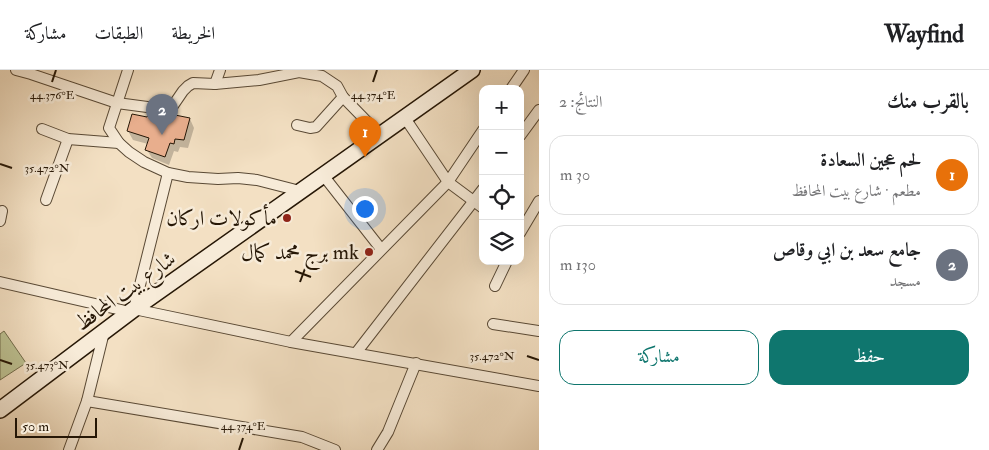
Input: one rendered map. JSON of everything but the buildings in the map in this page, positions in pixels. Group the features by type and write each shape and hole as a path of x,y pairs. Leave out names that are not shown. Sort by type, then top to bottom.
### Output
{"main road":[{"name":"شارع بيت المحافظ","path":"0,410 132,310 472,70"}],"street":[{"path":"16,70 117,103 170,110 190,84 259,80 299,71 322,76 336,86 343,97 380,134"},
{"path":"128,70 109,128 119,143 129,152 144,162 168,173 188,177 257,180 300,191"},
{"path":"215,84 220,70"},
{"path":"514,85 524,70"},
{"path":"297,125 310,128 316,127 343,97"},
{"path":"524,131 539,110"},
{"path":"356,353 478,205 448,182 404,118"},
{"path":"42,129 68,139 119,143"},
{"path":"291,342 448,182 479,136"},
{"path":"46,200 68,139"},
{"path":"132,310 168,173"},
{"path":"323,175 381,249"},
{"path":"524,227 537,208"},
{"path":"495,286 505,265"},
{"path":"0,282 291,342 539,386"},
{"path":"493,324 539,331"},
{"path":"69,450 87,401 104,332"},
{"path":"377,450 388,432 416,363"},
{"path":"87,401 302,437 335,450"}],"green space":[{"path":"4,331 26,363 0,380 0,334"}],"place":[{"name":"جامع سعد بن ابي وقاص","path":"162,135"},
{"name":"لحم عجين السعادة","path":"365,157"},
{"name":"مأكولات اركان","path":"287,218"},
{"name":"برج محمد كمال mk","path":"369,252"}]}
